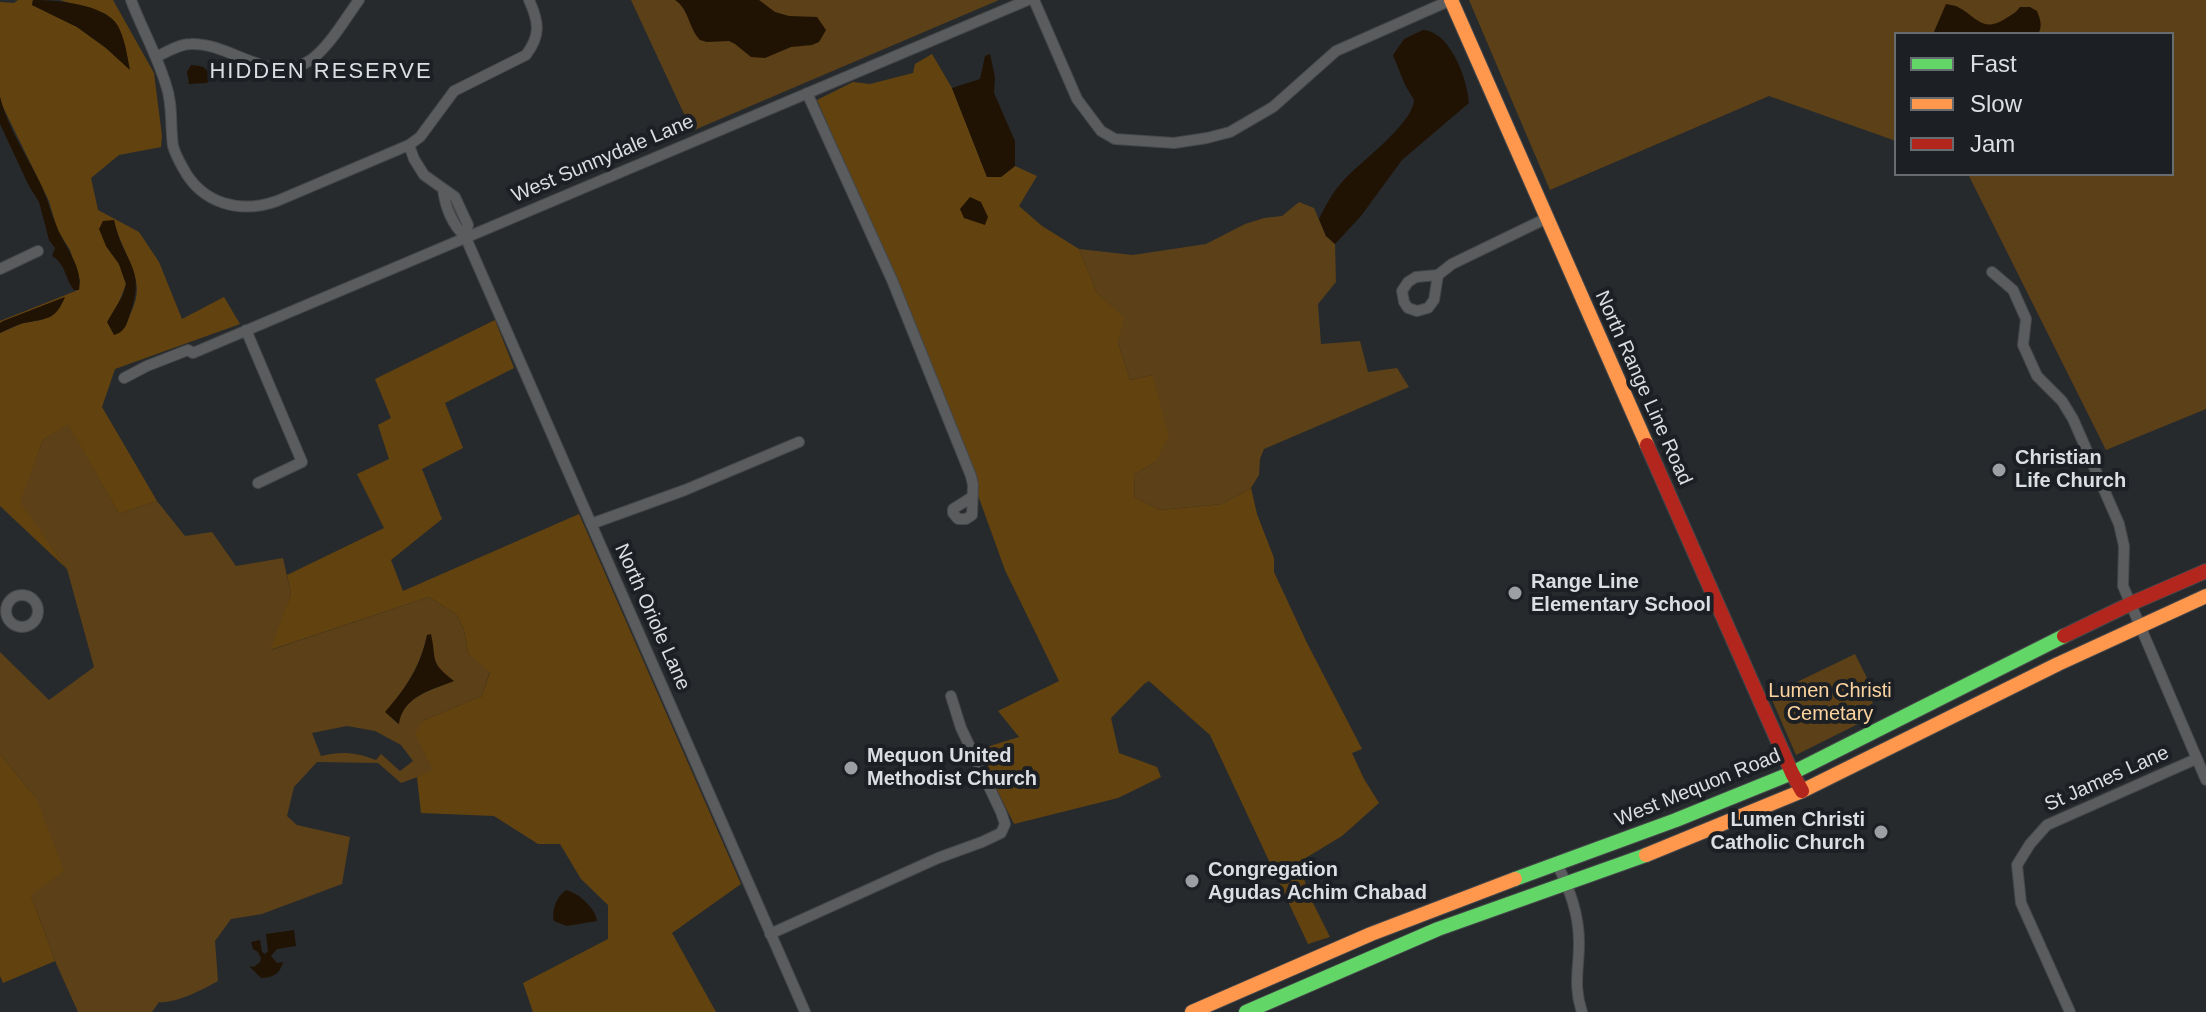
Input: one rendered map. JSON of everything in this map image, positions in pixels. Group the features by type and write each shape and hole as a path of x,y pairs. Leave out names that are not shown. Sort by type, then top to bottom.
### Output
{"main road":[{"name":"North Range Line Road","path":"1451,0 1802,791"},
{"name":"West Mequon Road","path":"1192,1012 1427,912 1670,823 1792,773 2130,604 2206,571"},
{"name":"West Mequon Road","path":"1246,1012 1438,929 1691,838 1802,791 2045,671 2206,596"}],"street":[{"path":"131,0 167,88 173,148 189,180 216,201 245,208 270,204 409,145 420,137 454,91 526,55 538,34 538,22 529,0"},
{"path":"156,57 193,43 211,46 269,67 288,69 301,66 322,50 359,0"},
{"name":"West Sunnydale Lane","path":"124,378 188,350 193,353 1028,0"},
{"path":"1034,0 1077,99 1101,131 1115,139 1174,143 1230,132 1273,107 1336,51 1451,0"},
{"path":"807,93 892,280 971,476 972,497"},
{"name":"North Oriole Lane","path":"409,145 424,175 443,189 445,202 457,229 465,236 805,1012"},
{"path":"1438,275 1452,264 1547,218"},
{"path":"1,264 38,251"},
{"path":"1992,272 2013,290 2026,319 2023,345 2037,376 2062,401 2073,419 2119,524 2124,546 2123,586 2206,780"},
{"path":"246,330 302,462 258,483"},
{"path":"591,524 685,490 799,442"},
{"path":"770,934 924,864 1001,833 1005,824 1001,812 961,728 951,696"},
{"name":"St James Lane","path":"2070,1012 2021,903 2017,865 2047,825 2196,759"},
{"path":"1557,864 1573,901 1577,920 1579,944 1575,988 1582,1012"}],"green space":[{"path":"631,0 999,0 692,131"},
{"path":"1469,0 2206,0 2206,409 2106,450 1969,176 2174,176 2174,32 1894,32 1894,140 1769,96 1550,190"},
{"path":"1299,202 1314,208 1326,236 1335,244 1336,282 1318,304 1321,344 1360,341 1368,372 1397,368 1409,387 1264,449 1259,475 1251,488 1222,504 1160,510 1134,497 1135,474 1155,462 1152,375 1130,380 1118,343 1123,317 1097,293 1079,249 1133,255 1206,244 1245,224 1282,216"},
{"path":"68,423 119,514 157,501 185,536 212,532 236,566 283,558 291,594 271,650 429,597 457,615 464,630 468,654 490,671 482,696 424,720 434,771 401,783 378,763 317,762 294,787 287,816 297,825 350,837 342,884 262,914 231,919 215,941 218,981 181,998 159,1002 152,1012 78,1012 31,895 36,798 0,754 0,652 49,700 94,667 67,569 19,502 43,440","holes":["427,635 433,645 436,667 453,681 412,701 398,724 386,712 411,676","347,726 375,731 401,745 413,761 400,771 381,754 376,760 348,753 321,756 312,733"]},
{"name":"Lumen Christi Cemetary","path":"1855,654 1871,686 1866,689 1873,703 1863,709 1868,719 1796,755 1770,695"}],"shaded area":[{"path":"33,0 32,5 77,27 129,69 125,45 106,14 60,0 113,0 154,73 162,136 161,147 119,155 91,178 98,210 139,232 159,262 182,319 224,297 240,324 115,369 102,407 157,501 119,514 68,424 43,440 20,502 67,569 0,506 0,333 23,323 42,320 63,298 0,321 78,290 80,281 70,250 57,229 49,201 0,97 0,2","holes":["114,220 137,289 125,328 119,302 126,284 119,264 106,246"]},
{"path":"33,0 80,5 112,19 126,47 130,70 77,27 32,5"},
{"path":"675,0 759,0 775,12 817,17 826,30 819,42 812,45 791,47 765,58 751,57 729,41 700,40 683,8"},
{"path":"1946,4 1958,7 1985,24 1997,23 2020,7 2037,11 2040,20 2039,32 1934,32"},
{"path":"1423,30 1433,32 1456,58 1469,103 1402,160 1361,216 1335,244 1326,236 1319,219 1339,186 1396,131 1411,110 1414,100 1393,55 1404,39"},
{"path":"932,54 952,88 987,177 1001,177 1015,166 1037,176 1019,206 1042,226 1079,249 1097,293 1124,317 1118,343 1130,380 1152,375 1169,436 1155,462 1135,474 1134,497 1160,510 1222,504 1251,488 1257,514 1274,558 1274,572 1362,749 1352,753 1379,803 1342,836 1299,862 1309,895 1330,937 1308,944 1210,735 1149,681 1111,718 1119,753 1157,767 1161,777 1118,798 1014,824 977,750 1019,737 998,711 1059,681 1005,570 919,332 817,100 853,82 870,84 913,73 915,64"},
{"path":"990,54 995,77 994,93 1015,141 1015,166 1001,177 987,177 952,88 980,79 985,56"},
{"path":"191,65 201,66 207,71 211,77 207,83 189,84 187,72"},
{"path":"0,97 76,265 79,290 74,290 60,263 52,256 55,248 49,240 39,202 0,124"},
{"path":"970,197 981,202 988,217 985,225 964,218 960,209"},
{"path":"114,220 132,266 136,287 127,323 114,335 107,322 126,284 119,264 99,229 103,221"},
{"path":"65,297 58,310 49,317 0,333 0,323 3,321"},
{"path":"495,320 514,368 445,403 463,448 422,469 442,519 391,560 403,591 579,514 741,884 672,933 716,1012 533,1012 523,983 608,939 608,905 581,879 560,844 538,844 494,816 421,813 417,777 433,770 415,733 424,720 482,696 490,672 468,654 464,630 457,615 429,597 270,650 291,594 287,575 384,528 357,474 389,459 378,425 391,418 375,379"},
{"path":"431,634 437,665 454,681 412,700 399,724 385,712 412,676 427,635"},
{"path":"0,754 36,798 64,871 31,895 55,961 3,983 0,976"},
{"path":"566,890 586,902 597,921 567,926 554,921 556,904"},
{"path":"294,930 296,946 277,949 271,956 277,963 283,962 280,969 273,976 261,978 249,966 254,967 261,958 251,942 260,940 265,954 268,951 266,934"}],"traffic: fast":[{"path":"1515,879 1676,820 1792,773 2064,636"},
{"path":"1246,1012 1438,929 1646,855"}],"traffic: slow":[{"path":"1451,0 1647,445"},
{"path":"1646,855 1802,791 2058,664 2206,596"},
{"path":"1192,1012 1371,934 1515,879"}],"traffic: jam":[{"path":"1647,445 1802,791"},
{"path":"2064,636 2206,571"}],"place":[{"name":"Christian Life Church","path":"1999,470"},
{"name":"Range Line Elementary School","path":"1515,593"},
{"name":"Mequon United Methodist Church","path":"851,768"},
{"name":"Lumen Christi Catholic Church","path":"1881,832"},
{"name":"Congregation Agudas Achim Chabad","path":"1192,881"}],"district":[{"name":"HIDDEN RESERVE","path":"321,72"}]}
